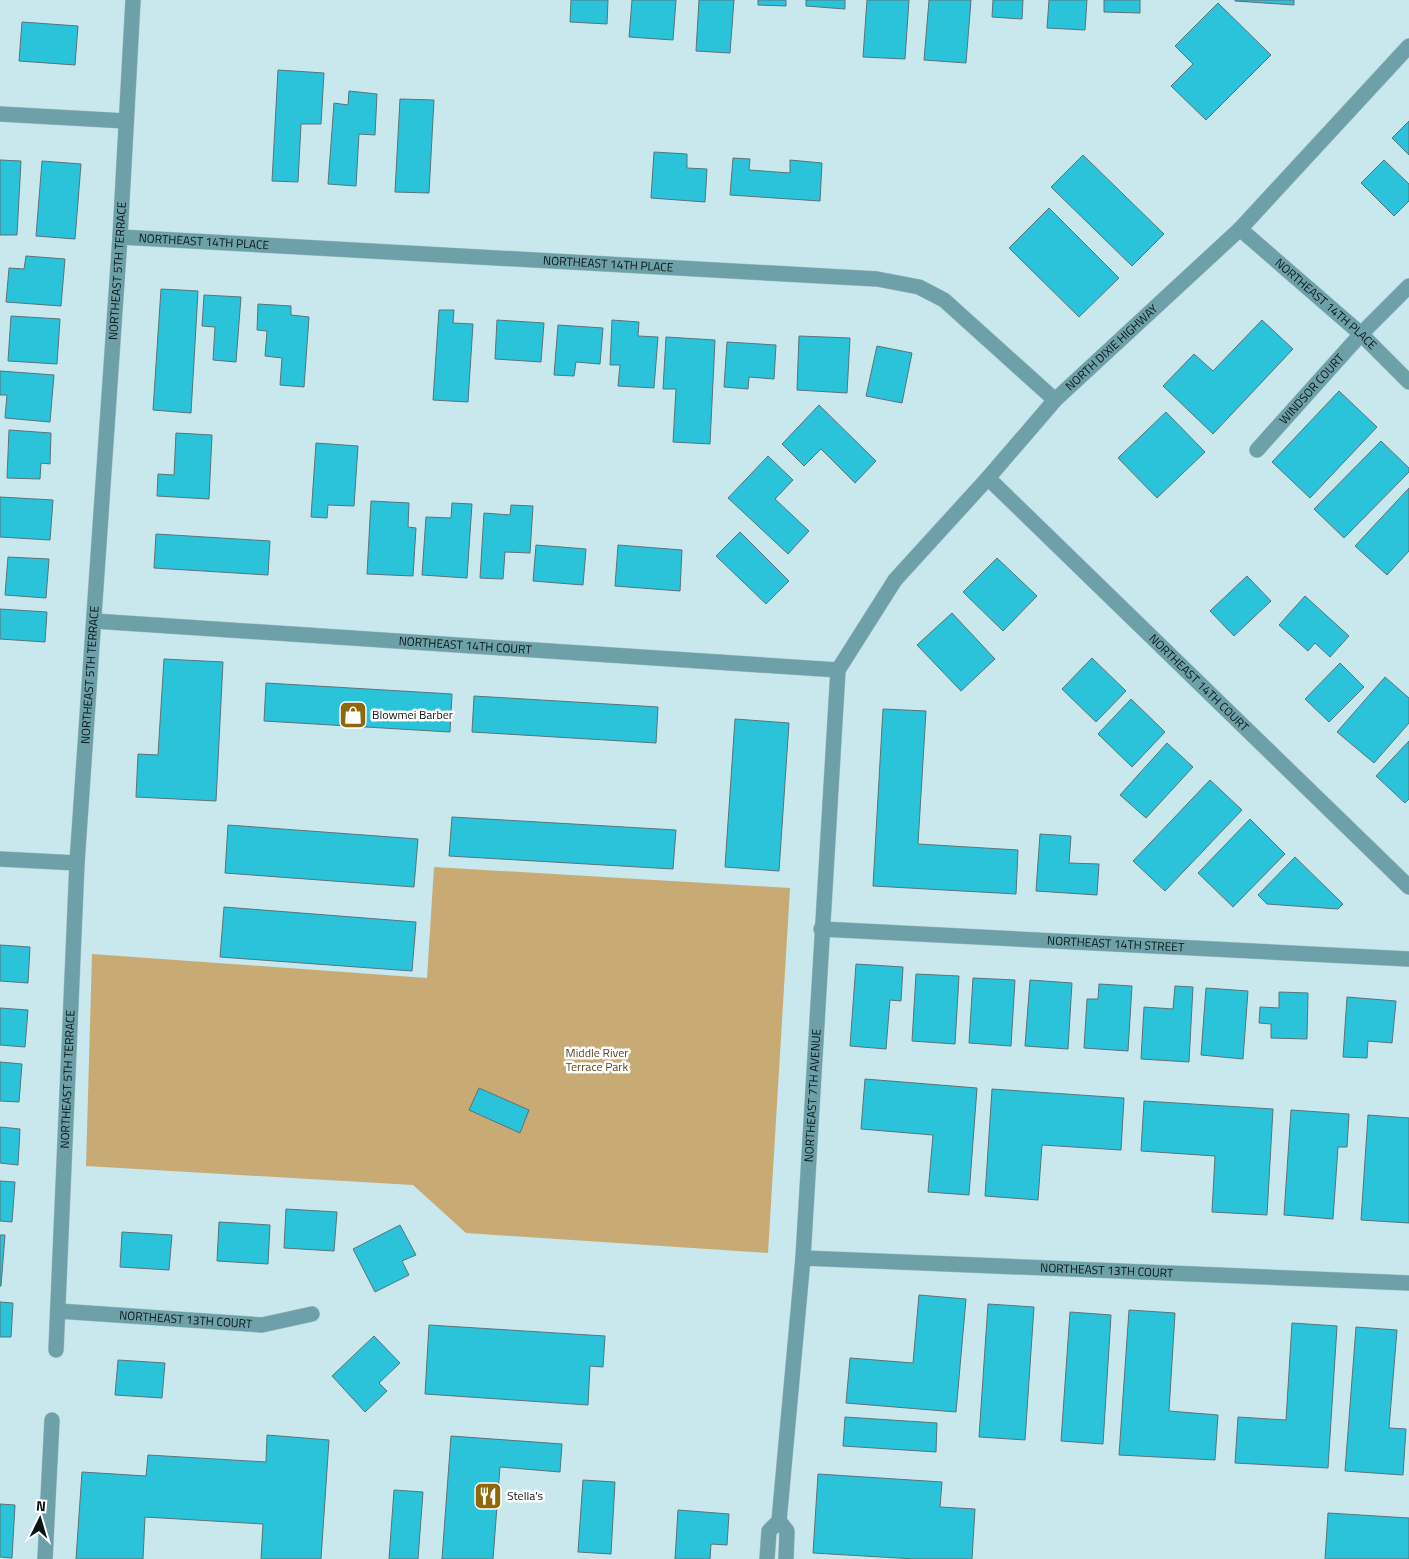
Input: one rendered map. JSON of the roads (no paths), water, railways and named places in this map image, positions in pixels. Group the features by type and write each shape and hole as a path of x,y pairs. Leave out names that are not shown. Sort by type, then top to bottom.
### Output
{"street":[{"name":"NORTHEAST 5TH TERRACE","path":"56,1350 77,863 120,237 133,0"},
{"name":"NORTH DIXIE HIGHWAY","path":"838,670 895,580 988,478 1055,400 1240,229 1409,46"},
{"path":"0,114 126,121"},
{"name":"NORTHEAST 14TH PLACE","path":"1240,229 1361,334 1409,382"},
{"name":"NORTHEAST 14TH PLACE","path":"120,237 877,279 918,287 944,300 1055,400"},
{"name":"WINDSOR COURT","path":"1257,450 1361,334 1409,286"},
{"name":"NORTHEAST 14TH COURT","path":"988,478 1409,887"},
{"name":"NORTHEAST 14TH COURT","path":"94,621 838,670"},
{"name":"NORTHEAST 7TH AVENUE","path":"767,1559 769,1531 779,1521 803,1258 821,929 838,670"},
{"path":"0,859 77,863"},
{"name":"NORTHEAST 14TH STREET","path":"821,929 1409,959"},
{"name":"NORTHEAST 13TH COURT","path":"803,1258 1409,1283"},
{"name":"NORTHEAST 13TH COURT","path":"58,1311 262,1325 312,1314"},
{"path":"45,1559 52,1420"},
{"name":"NORTHEAST 7TH AVENUE","path":"779,1521 787,1531 786,1559"}],"place":[{"name":"Blowmei Barber","path":"353,715"},
{"name":"Stella's","path":"488,1496"}],"park label":[{"name":"Middle River Terrace Park","path":"597,1060"}]}
